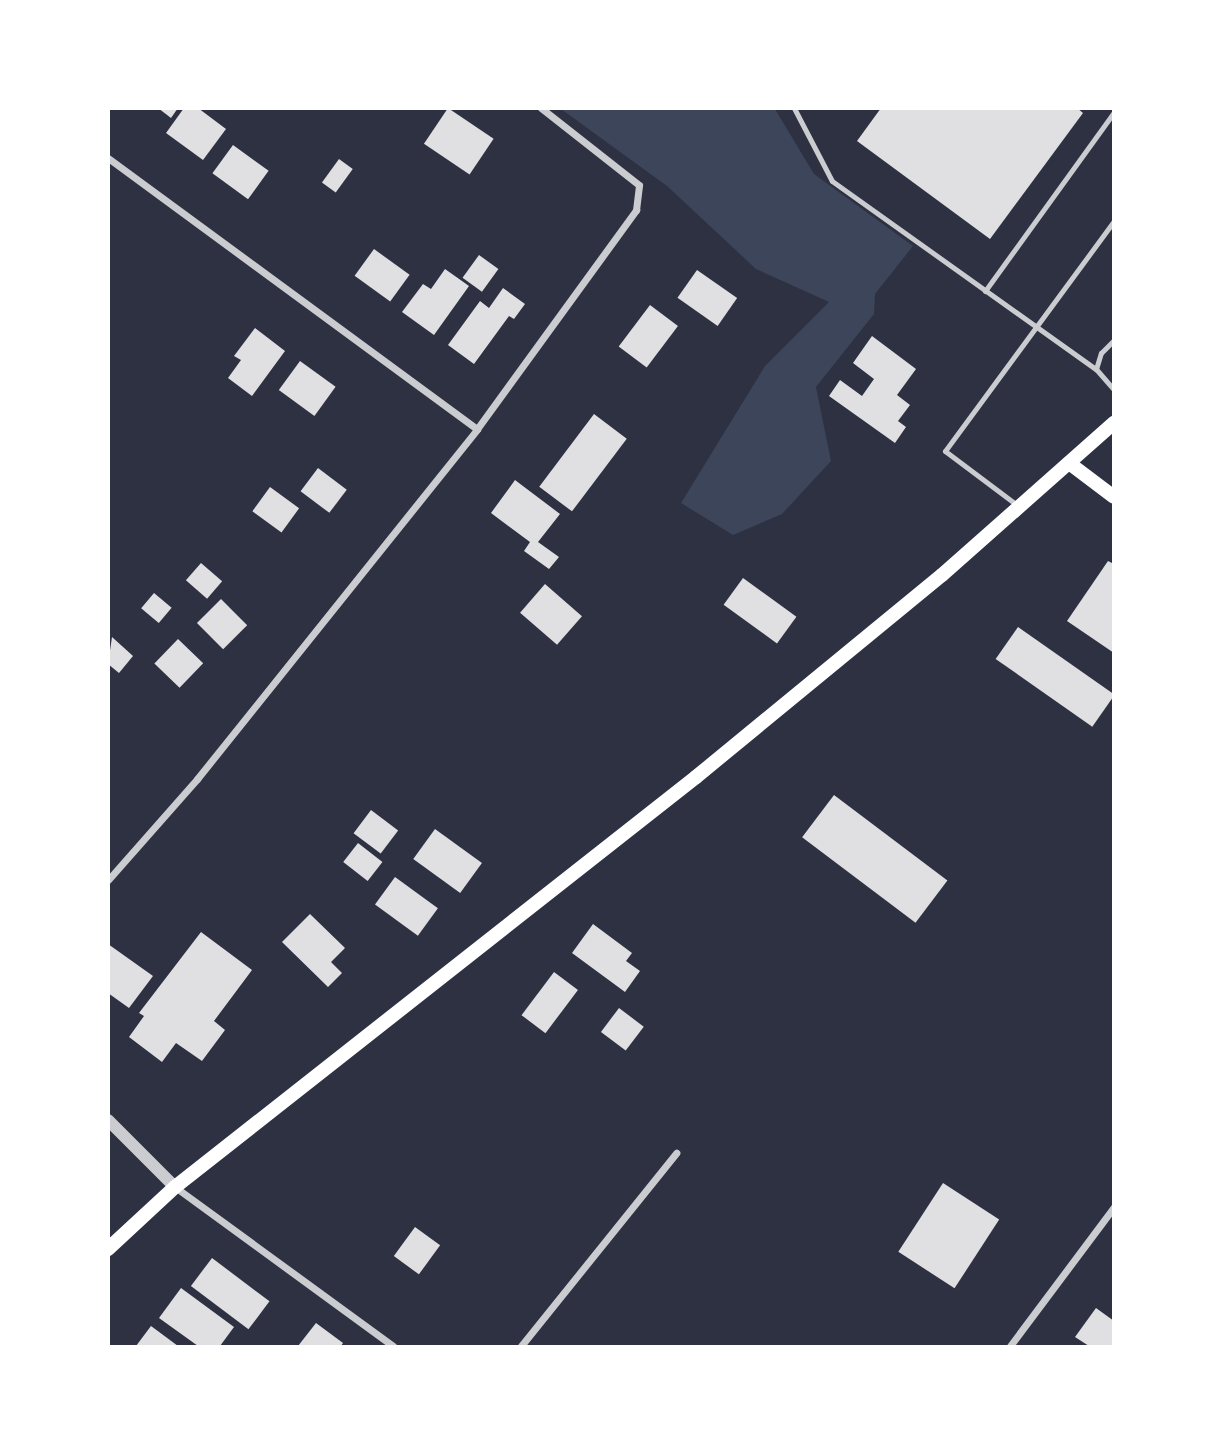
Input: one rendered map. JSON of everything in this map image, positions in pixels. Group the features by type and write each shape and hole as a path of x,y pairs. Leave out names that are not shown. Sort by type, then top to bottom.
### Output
{"main road":[{"path":"108,1249 175,1187 696,777 1019,507 1114,423"},
{"path":"1069,463 1114,497"}],"street":[{"path":"108,880 197,779 477,429 636,210 641,200 636,182 541,108"},
{"path":"108,158 477,429"},
{"path":"108,1120 175,1187 393,1346"},
{"path":"521,1346 676,1153"},
{"path":"1010,1346 1114,1207"}],"lane":[{"path":"794,108 832,181 1096,369 1114,390"},
{"path":"985,291 1114,111"},
{"path":"1019,507 945,451 1114,221"},
{"path":"1096,369 1101,352 1114,340"}],"shaded area":[{"path":"561,109 775,109 814,174 913,246 875,294 874,314 816,387 831,461 782,514 733,535 681,503 765,366 829,302 756,269 667,186"}],"building":[{"path":"158,108 178,108 171,118"},
{"path":"184,108 198,108 226,129 203,160 166,133"},
{"path":"448,108 494,139 470,174 424,144"},
{"path":"881,108 1077,108 1083,113 990,239 857,141"},
{"path":"233,145 269,171 248,199 212,173"},
{"path":"339,159 353,169 336,192 322,182"},
{"path":"374,249 410,275 390,302 355,276"},
{"path":"479,255 498,269 482,292 463,278"},
{"path":"445,269 469,286 434,335 402,312 423,284 431,289"},
{"path":"697,270 737,298 718,326 677,298"},
{"path":"503,288 525,304 514,319 509,316 474,364 448,345 480,301 489,308"},
{"path":"650,305 678,326 647,368 619,347"},
{"path":"255,328 285,351 252,396 228,378 241,360 234,356"},
{"path":"872,336 916,369 897,395 910,405 898,421 906,427 895,443 829,396 840,380 862,396 874,379 853,363"},
{"path":"300,361 336,387 314,416 279,390"},
{"path":"594,414 627,439 572,511 539,487"},
{"path":"318,468 347,490 329,513 301,491"},
{"path":"515,480 560,514 538,542 559,557 549,569 524,551 530,542 491,513"},
{"path":"270,487 299,508 281,532 252,511"},
{"path":"1108,561 1114,564 1114,653 1067,621"},
{"path":"201,563 222,581 207,599 186,580"},
{"path":"743,578 796,617 777,643 724,605"},
{"path":"545,584 582,616 557,645 520,613"},
{"path":"154,593 172,608 159,623 141,608"},
{"path":"221,599 247,625 223,649 197,623"},
{"path":"1018,627 1114,694 1092,727 996,659"},
{"path":"112,637 133,656 119,673 108,664"},
{"path":"178,639 203,663 180,688 154,663"},
{"path":"834,795 947,880 916,923 802,837"},
{"path":"371,810 398,830 381,854 354,833"},
{"path":"435,829 482,863 460,893 413,859"},
{"path":"358,843 382,862 368,881 343,862"},
{"path":"395,877 438,908 418,936 375,905"},
{"path":"310,914 345,948 331,962 342,973 328,987 282,942"},
{"path":"593,924 632,953 626,961 640,971 625,992 572,953"},
{"path":"201,932 252,970 214,1021 225,1030 202,1061 176,1043 162,1062 129,1037 144,1016 139,1013"},
{"path":"108,944 153,976 129,1008 108,993"},
{"path":"554,972 578,990 545,1033 522,1015"},
{"path":"619,1008 644,1027 626,1051 601,1032"},
{"path":"943,1183 999,1219 955,1288 898,1252"},
{"path":"415,1227 440,1245 419,1274 394,1256"},
{"path":"212,1258 270,1301 248,1329 191,1286"},
{"path":"181,1288 234,1327 220,1346 198,1346 159,1318"},
{"path":"1096,1308 1114,1321 1114,1346 1089,1346 1075,1337"},
{"path":"316,1323 343,1343 341,1346 298,1346"},
{"path":"151,1326 178,1346 136,1346"}]}
